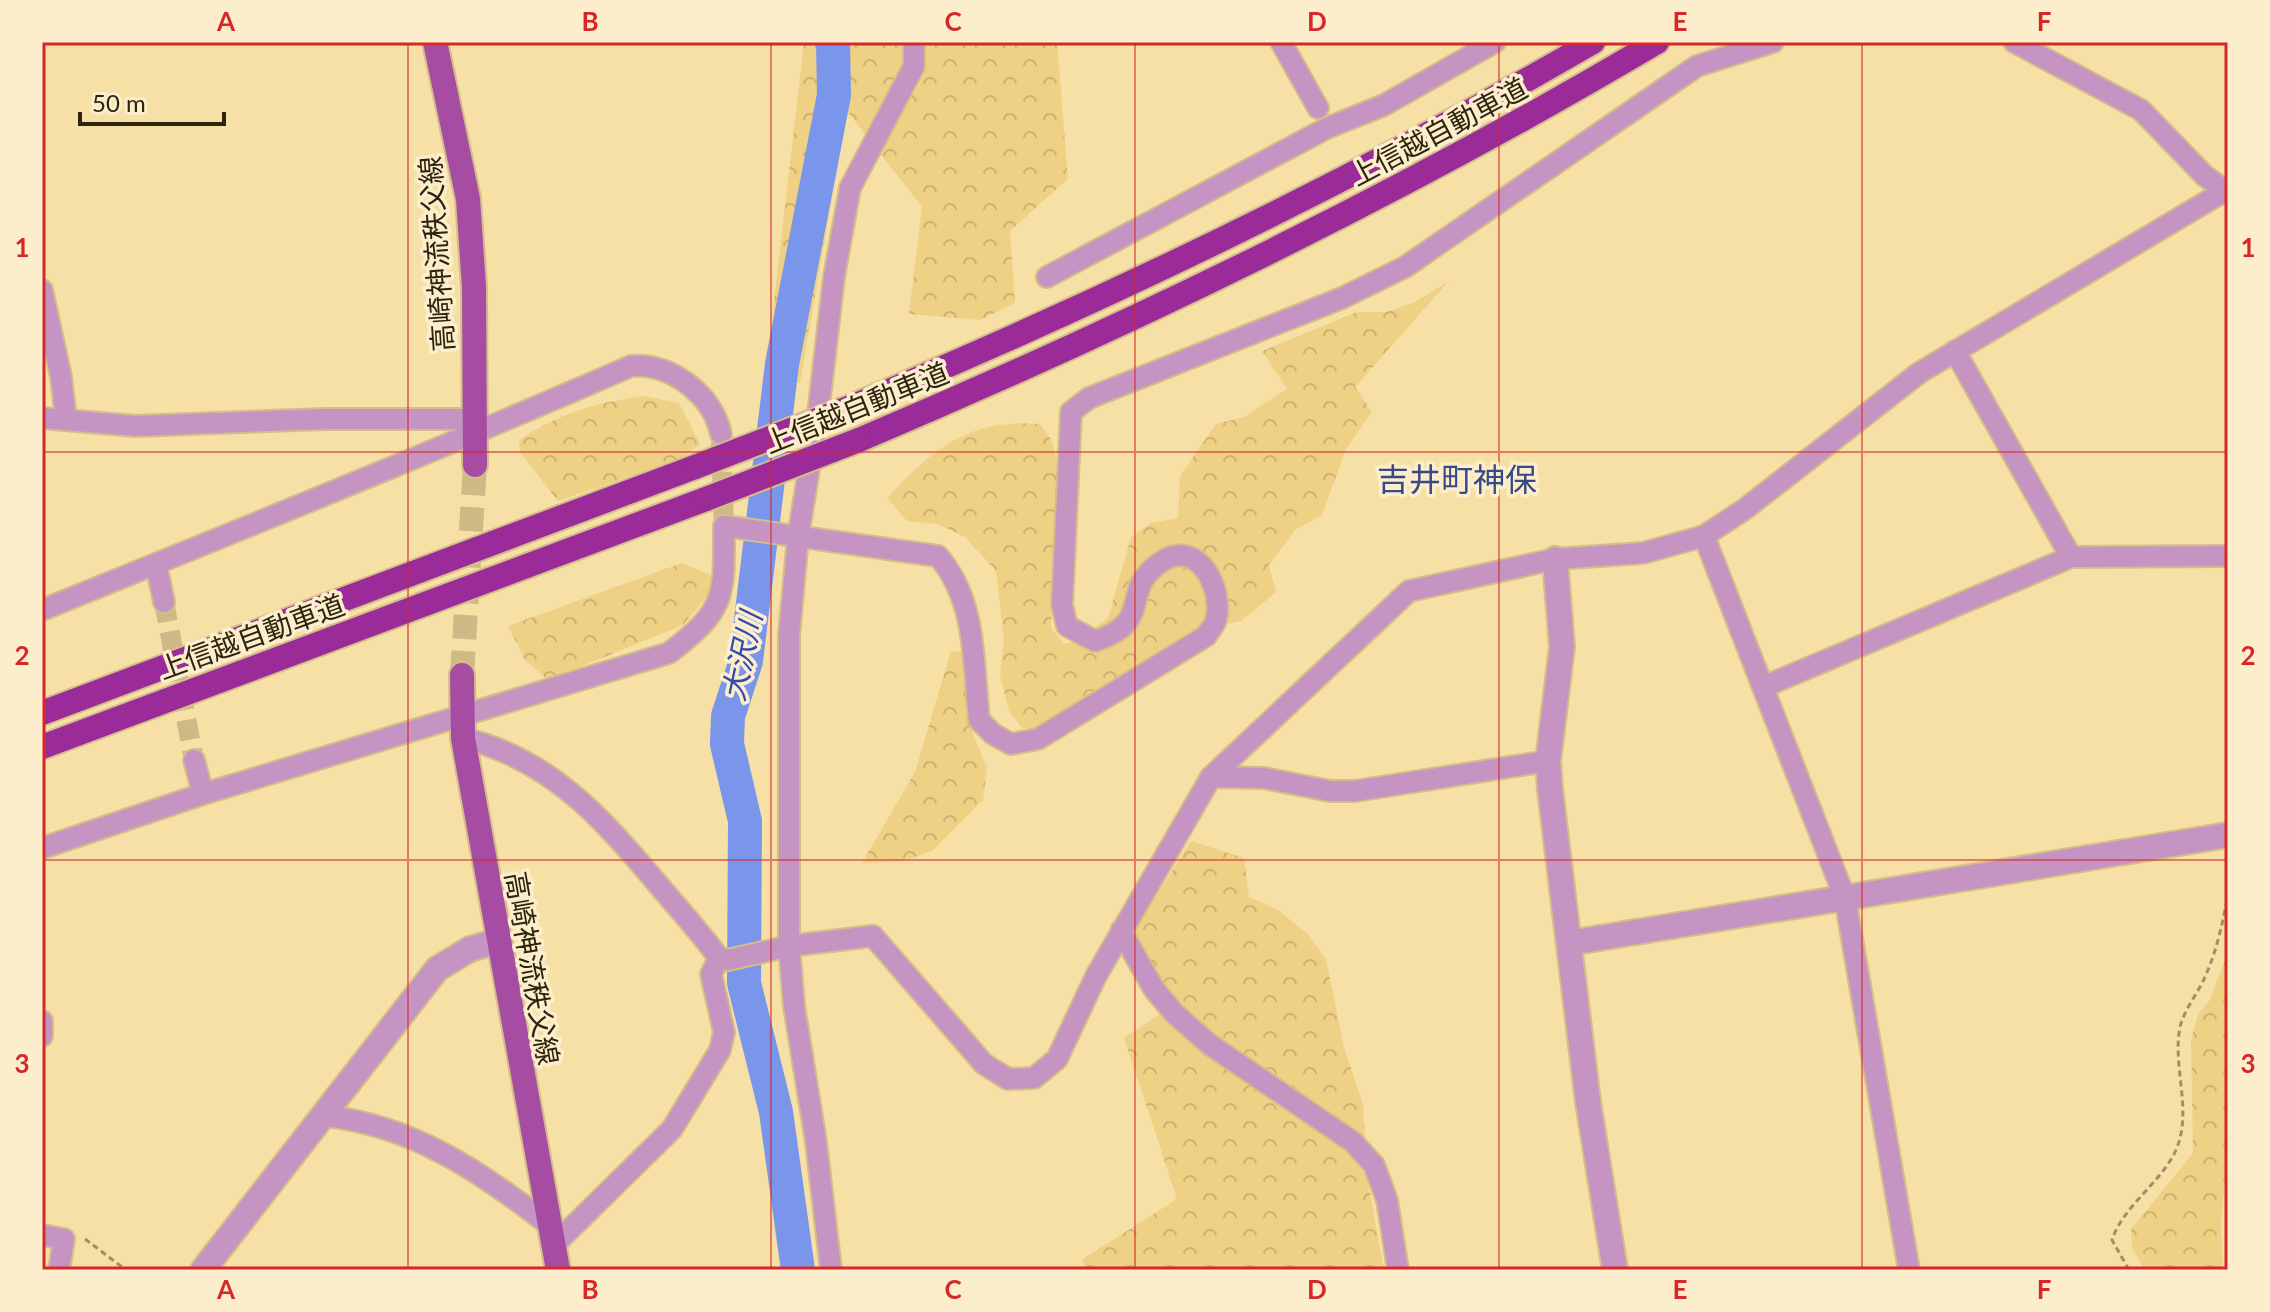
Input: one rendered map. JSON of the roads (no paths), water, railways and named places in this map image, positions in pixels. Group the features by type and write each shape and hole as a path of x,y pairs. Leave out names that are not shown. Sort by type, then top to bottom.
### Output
{"highway":[{"name":"上信越自動車道","path":"42,713 851,407 1037,327 1248,228 1423,137 1593,42"},
{"name":"上信越自動車道","path":"42,747 859,440 1153,310 1374,201 1657,42"}],"main road":[{"name":"高崎神流秩父線","path":"435,42 468,199 474,287 475,465"},
{"name":"高崎神流秩父線","path":"462,675 462,728 558,1270"}],"street":[{"path":"831,1270 816,1142 794,1006 789,946 789,635 798,537 818,414 834,277 850,188 914,66 914,42"},
{"path":"1281,42 1318,108"},
{"path":"1047,277 1327,128 1384,105 1495,42"},
{"path":"42,848 203,794 462,728 669,653 700,629 721,597 724,526 938,556 957,577 966,600 979,720 993,734 1011,744 1038,739 1206,636 1216,621 1214,589 1205,565 1189,556 1164,559 1143,576 1129,624 1117,634 1095,641 1067,626 1062,605 1071,412 1089,398 1342,298 1405,267 1697,66 1773,42"},
{"path":"462,728 502,747 553,778 581,800 605,822 719,958 728,960 789,946 863,935 880,940 984,1064 996,1073 1023,1081 1045,1072 1057,1059 1121,931 1211,777 1409,591 1555,559 1643,553 1704,536 1745,509 1858,417 1955,351 2227,191 2205,176 2141,110 2108,89 2014,42"},
{"path":"42,290 61,377 66,419"},
{"path":"1955,351 2071,557"},
{"path":"42,610 474,427 631,366 647,364 664,369 692,388 715,415 721,434"},
{"path":"42,418 135,426 325,419 474,427"},
{"path":"1704,536 1845,898 1909,1270"},
{"path":"1763,687 2071,557 2228,556"},
{"path":"1555,559 1562,647 1548,761 1588,1102 1615,1270"},
{"path":"156,564 164,602"},
{"path":"194,760 203,794"},
{"path":"1211,777 1264,778 1330,791 1355,791 1548,761"},
{"path":"1569,943 2228,835"},
{"path":"1121,931 1154,989 1174,1013 1209,1044 1353,1142 1374,1165 1387,1200 1398,1270"},
{"path":"203,1270 437,969 470,949 498,941"},
{"path":"325,1116 364,1120 424,1142 470,1166 551,1235 672,1129 720,1050 724,1032 711,974 719,958"},
{"path":"42,1021 42,1036"},
{"path":"42,1235 64,1239 59,1270"}],"waterway":[{"name":"大沢川","path":"798,1270 776,1112 744,983 745,821 727,744 728,716 746,661 782,364 834,95 833,42"}],"tunnel":[{"path":"721,442 724,526"},
{"path":"462,675 475,465"},
{"path":"164,602 194,760"}],"district":[{"name":"吉井町神保","path":"1457,478"}]}
